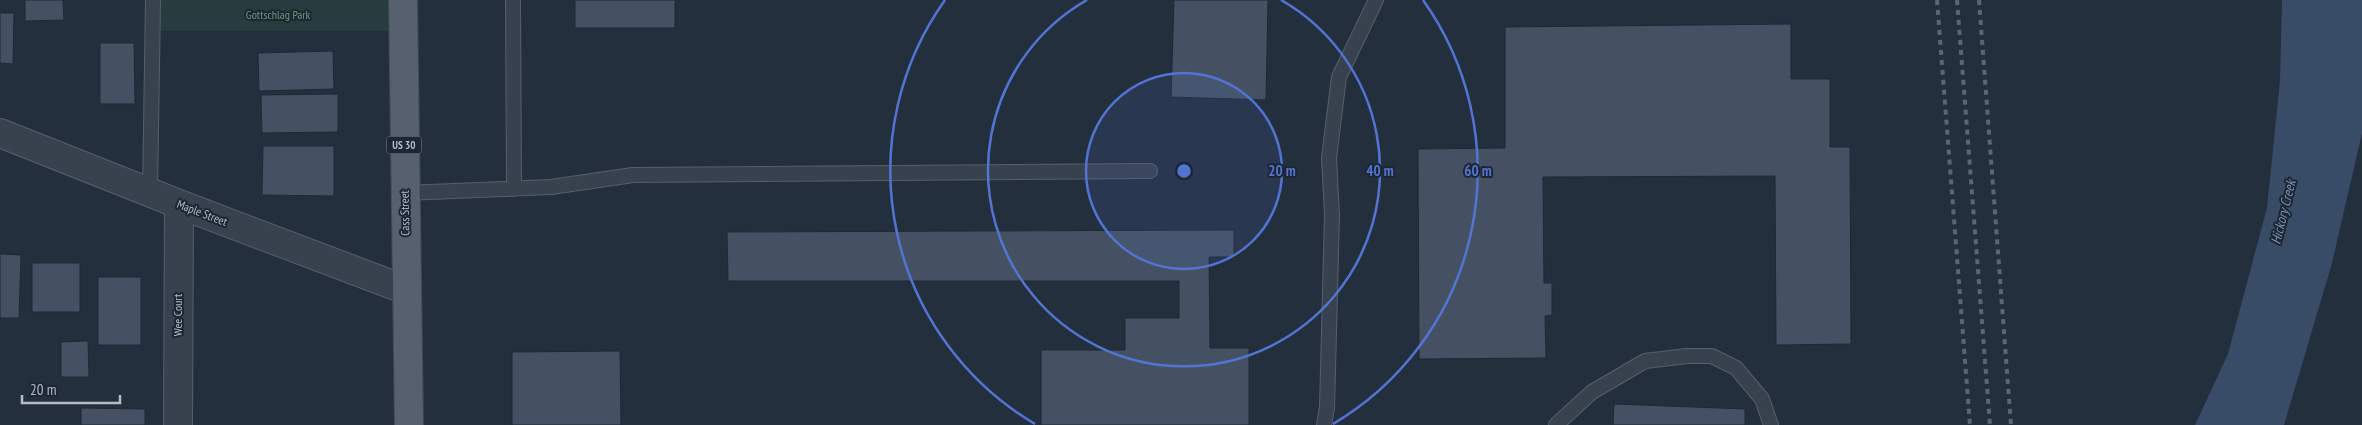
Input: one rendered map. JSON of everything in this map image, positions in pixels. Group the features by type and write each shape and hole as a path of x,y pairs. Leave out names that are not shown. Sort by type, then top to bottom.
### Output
{"main road":[{"name":"Cass Street","path":"403,0 409,425"}],"street":[{"name":"Maple Street","path":"0,133 150,193 406,290"},
{"name":"Wee Court","path":"178,425 179,204"}],"lane":[{"path":"150,193 153,0"},
{"path":"513,0 514,188"},
{"path":"1324,425 1327,408 1332,215 1329,158 1339,77 1376,0"},
{"path":"405,193 551,187 633,175 1150,171"},
{"path":"1556,425 1592,392 1645,361 1686,356 1712,356 1736,368 1762,399 1771,425"}],"green space":[{"name":"Gottschlag Park","path":"158,0 398,0 398,31 158,31"}],"water":[{"name":"Hickory Creek","path":"2282,0 2362,0 2362,133 2332,263 2284,425 2195,425 2228,354 2267,208 2280,81"}],"building":[{"path":"25,0 63,0 64,20 25,21"},
{"path":"575,0 675,0 675,28 575,28"},
{"path":"1174,0 1268,0 1266,100 1171,97"},
{"path":"0,13 14,13 13,64 0,63"},
{"path":"1791,24 1791,79 1830,79 1830,147 1850,147 1851,344 1776,345 1775,176 1543,177 1544,283 1552,283 1552,315 1545,316 1546,358 1419,359 1418,149 1505,148 1505,27"},
{"path":"100,43 134,43 135,104 100,104"},
{"path":"333,51 334,89 259,91 258,53"},
{"path":"338,94 338,132 262,133 261,95"},
{"path":"263,146 334,146 334,196 262,195"},
{"path":"1234,230 1234,257 1209,257 1210,348 1249,348 1249,425 1041,425 1041,350 1125,350 1125,318 1179,318 1179,281 728,281 727,232"},
{"path":"0,254 21,255 19,318 0,318"},
{"path":"32,263 80,263 80,312 32,312"},
{"path":"98,277 141,277 141,345 98,345"},
{"path":"88,341 89,377 61,377 61,342"},
{"path":"620,351 621,425 512,425 512,352"},
{"path":"1614,404 1745,409 1745,425 1613,425"},
{"path":"81,408 145,409 145,425 81,425"}],"railway":[{"path":"1937,0 1970,425"},
{"path":"1957,0 1990,425"},
{"path":"1979,0 2011,425"}]}
